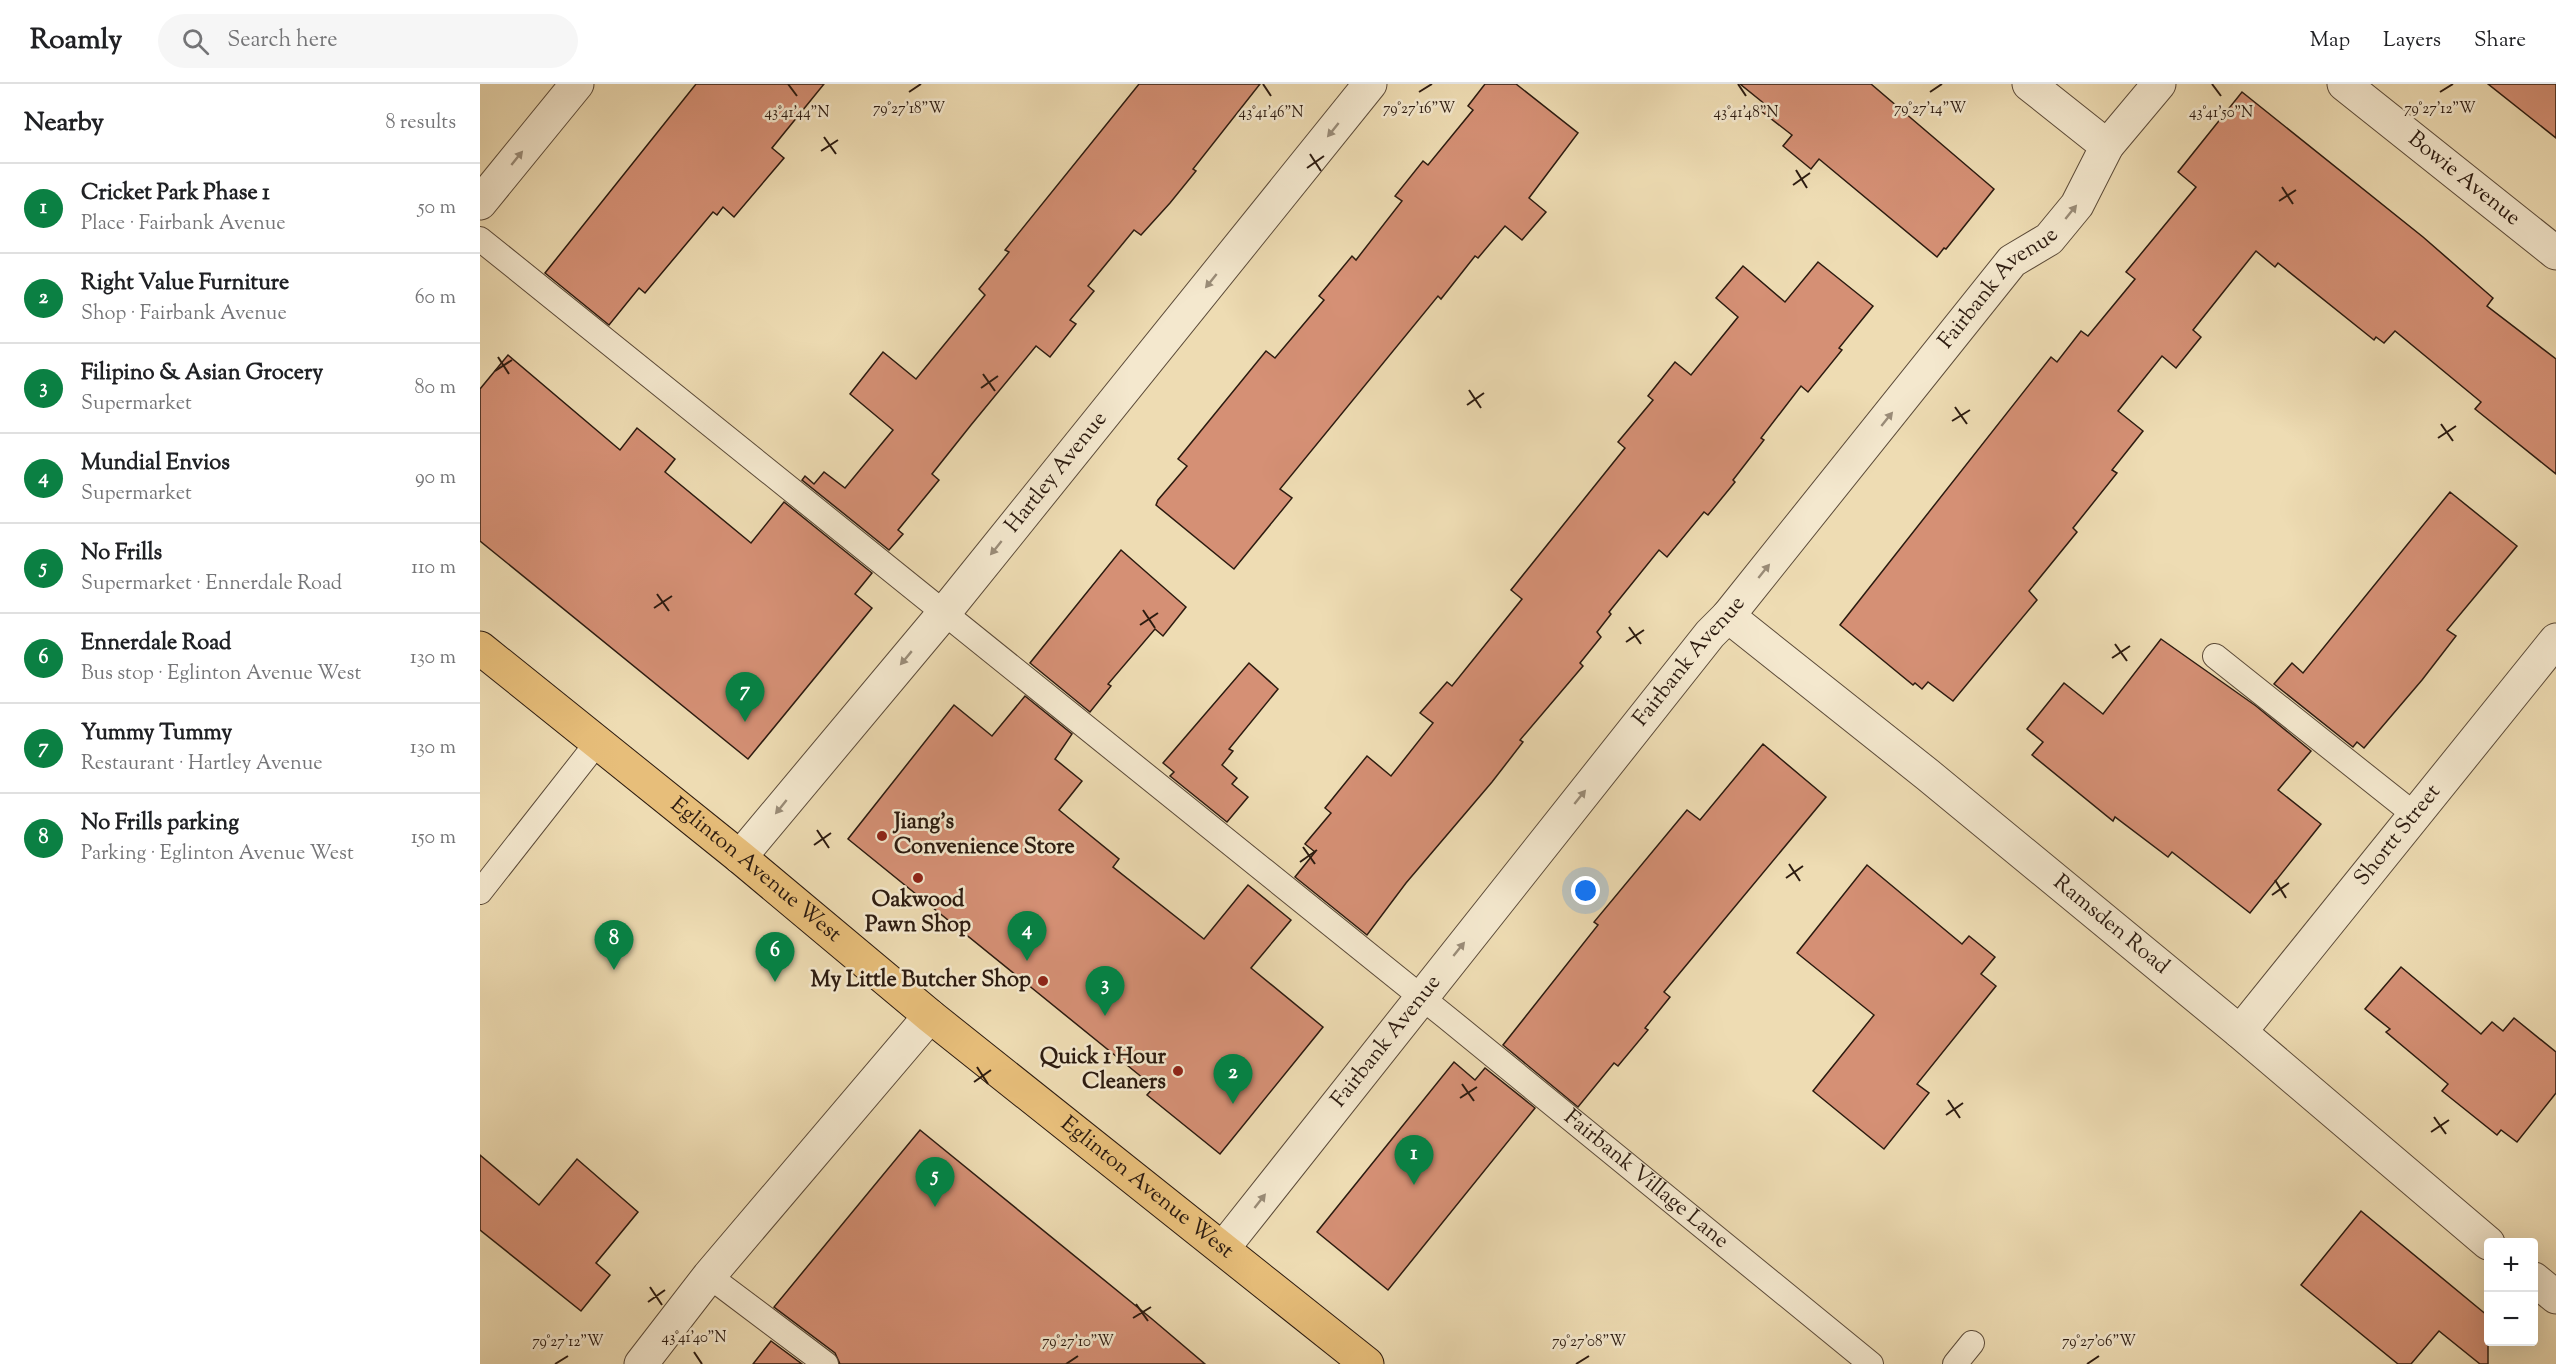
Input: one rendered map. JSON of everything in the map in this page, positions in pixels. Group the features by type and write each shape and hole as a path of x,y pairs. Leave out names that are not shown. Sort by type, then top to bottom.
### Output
{"main road":[{"name":"Eglinton Avenue West","path":"480,648 740,857 930,1016 1224,1247 1367,1364"}],"street":[{"path":"480,203 577,84"},
{"name":"Hartley Avenue","path":"740,857 944,613 1370,84"},
{"path":"2029,84 2107,146"},
{"name":"Fairbank Avenue","path":"1224,1247 1710,634 1728,616 2012,261 2049,239 2077,205 2107,146 2159,84"},
{"name":"Bowie Avenue","path":"2344,84 2556,253"},
{"name":"Ramsden Road","path":"1728,616 1928,775 2240,1032 2484,1240"},
{"name":"Shortt Street","path":"2240,1032 2556,640"},
{"path":"641,1364 709,1276 930,1016"},
{"path":"2538,1282 2556,1297"}],"lane":[{"name":"Fairbank Village Lane","path":"480,239 1871,1364"},
{"path":"2215,656 2415,815"},
{"path":"480,892 597,743"},
{"path":"709,1276 826,1364"},
{"path":"1955,1364 1972,1343"}],"building":[{"path":"696,84 824,84 772,148 784,158 734,217 723,207 717,215 713,212 645,293 639,288 609,325 545,273"},
{"path":"1139,84 1260,84 1193,169 1196,171 1170,203 1141,235 1134,230 1088,286 1094,291 1070,320 1076,324 1050,357 1036,346 971,425 932,474 939,480 898,530 903,534 889,550 802,480 805,476 814,484 824,472 845,488 893,430 850,394 883,352 916,379 985,295 979,289 1009,252 1005,250"},
{"path":"1485,84 1516,84 1578,133 1529,198 1546,212 1522,240 1505,226 1478,258 1475,256 1441,299 1438,296 1280,489 1292,498 1234,569 1156,505 1187,466 1178,459 1266,351 1275,358 1324,300 1319,296 1352,256 1356,260 1402,201 1395,196 1423,161 1428,165 1473,110 1468,106"},
{"path":"1740,84 1871,84 1994,189 1937,257 1819,159 1811,169 1783,146 1792,135 1761,111 1766,105"},
{"path":"2488,84 2556,84 2556,138"},
{"path":"2242,92 2423,237 2493,298 2487,306 2556,359 2556,474 2475,409 2481,402 2395,331 2384,343 2376,337 2374,340 2278,263 2275,267 2256,251 2193,330 2201,337 2176,368 2162,356 2118,411 2143,431 2112,470 2117,473 2073,528 2077,532 2029,591 2037,600 1953,701 1928,682 1922,689 1915,683 1913,685 1840,625 2051,357 2057,362 2081,331 2088,336 2135,279 2126,272 2196,187 2178,172"},
{"path":"1818,262 1873,306 1808,392 1801,386 1761,438 1764,440 1733,480 1735,482 1708,515 1704,512 1667,557 1659,550 1609,612 1611,614 1597,632 1601,637 1580,663 1583,666 1520,740 1523,742 1492,782 1406,883 1367,935 1295,877 1315,852 1305,844 1331,813 1325,808 1367,756 1391,776 1433,723 1420,713 1447,682 1452,686 1522,599 1511,590 1625,448 1618,442 1653,400 1648,396 1675,362 1691,375 1738,317 1716,298 1743,266 1785,302"},
{"path":"508,355 620,450 637,428 675,459 665,472 751,543 784,502 872,573 855,594 872,608 748,759 480,541 480,389"},
{"path":"2450,492 2517,546 2447,630 2456,636 2422,680 2364,748 2357,742 2353,747 2274,684 2292,663 2303,673"},
{"path":"1121,550 1186,607 1163,636 1155,629 1108,684 1111,686 1090,712 1030,663"},
{"path":"2161,639 2256,706 2311,751 2278,790 2321,824 2250,913 2172,852 2168,857 2115,817 2113,821 2032,755 2043,742 2027,729 2064,683 2103,714"},
{"path":"1249,663 1278,689 1229,749 1233,751 1222,765 1237,778 1232,784 1248,797 1227,822 1170,776 1174,772 1163,763"},
{"path":"1025,696 1072,734 1055,759 1082,781 1059,810 1119,859 1113,867 1204,939 1248,885 1291,920 1251,968 1323,1027 1220,1154 1147,1095 1154,1087 848,839 954,705 992,736"},
{"path":"1763,744 1826,797 1664,992 1670,997 1645,1028 1648,1030 1618,1066 1614,1063 1578,1107 1503,1045 1598,925 1594,922 1687,810 1700,820"},
{"path":"1867,865 1962,944 1969,936 1995,957 1981,974 1996,986 1917,1084 1929,1093 1884,1149 1813,1091 1874,1015 1797,953"},
{"path":"2401,967 2481,1034 2492,1022 2503,1031 2514,1018 2556,1052 2556,1093 2517,1142 2501,1130 2497,1135 2442,1091 2448,1084 2386,1032 2390,1029 2365,1009"},
{"path":"1454,1062 1475,1080 1485,1068 1535,1108 1388,1290 1317,1232"},
{"path":"920,1130 1205,1364 840,1364 835,1353 774,1307"},
{"path":"480,1155 539,1205 577,1159 638,1212 596,1263 610,1275 581,1311 480,1230"},
{"path":"2361,1211 2484,1313 2484,1346 2488,1346 2488,1364 2480,1364 2439,1331 2411,1364 2398,1364 2301,1285"},
{"path":"771,1341 802,1364 753,1364"}],"place":[{"name":"Yummy Tummy","path":"745,722"},
{"name":"Jiang’s Convenience Store","path":"882,836"},
{"name":"Oakwood Pawn Shop","path":"918,878"},
{"name":"Mundial Envios","path":"1027,961"},
{"name":"No Frills parking","path":"614,970"},
{"name":"My Little Butcher Shop","path":"1043,981"},
{"name":"Ennerdale Road","path":"775,982"},
{"name":"Filipino & Asian Grocery","path":"1105,1016"},
{"name":"Quick 1 Hour Cleaners","path":"1178,1071"},
{"name":"Right Value Furniture","path":"1233,1104"},
{"name":"Cricket Park Phase 1","path":"1414,1185"},
{"name":"No Frills","path":"935,1207"}]}
